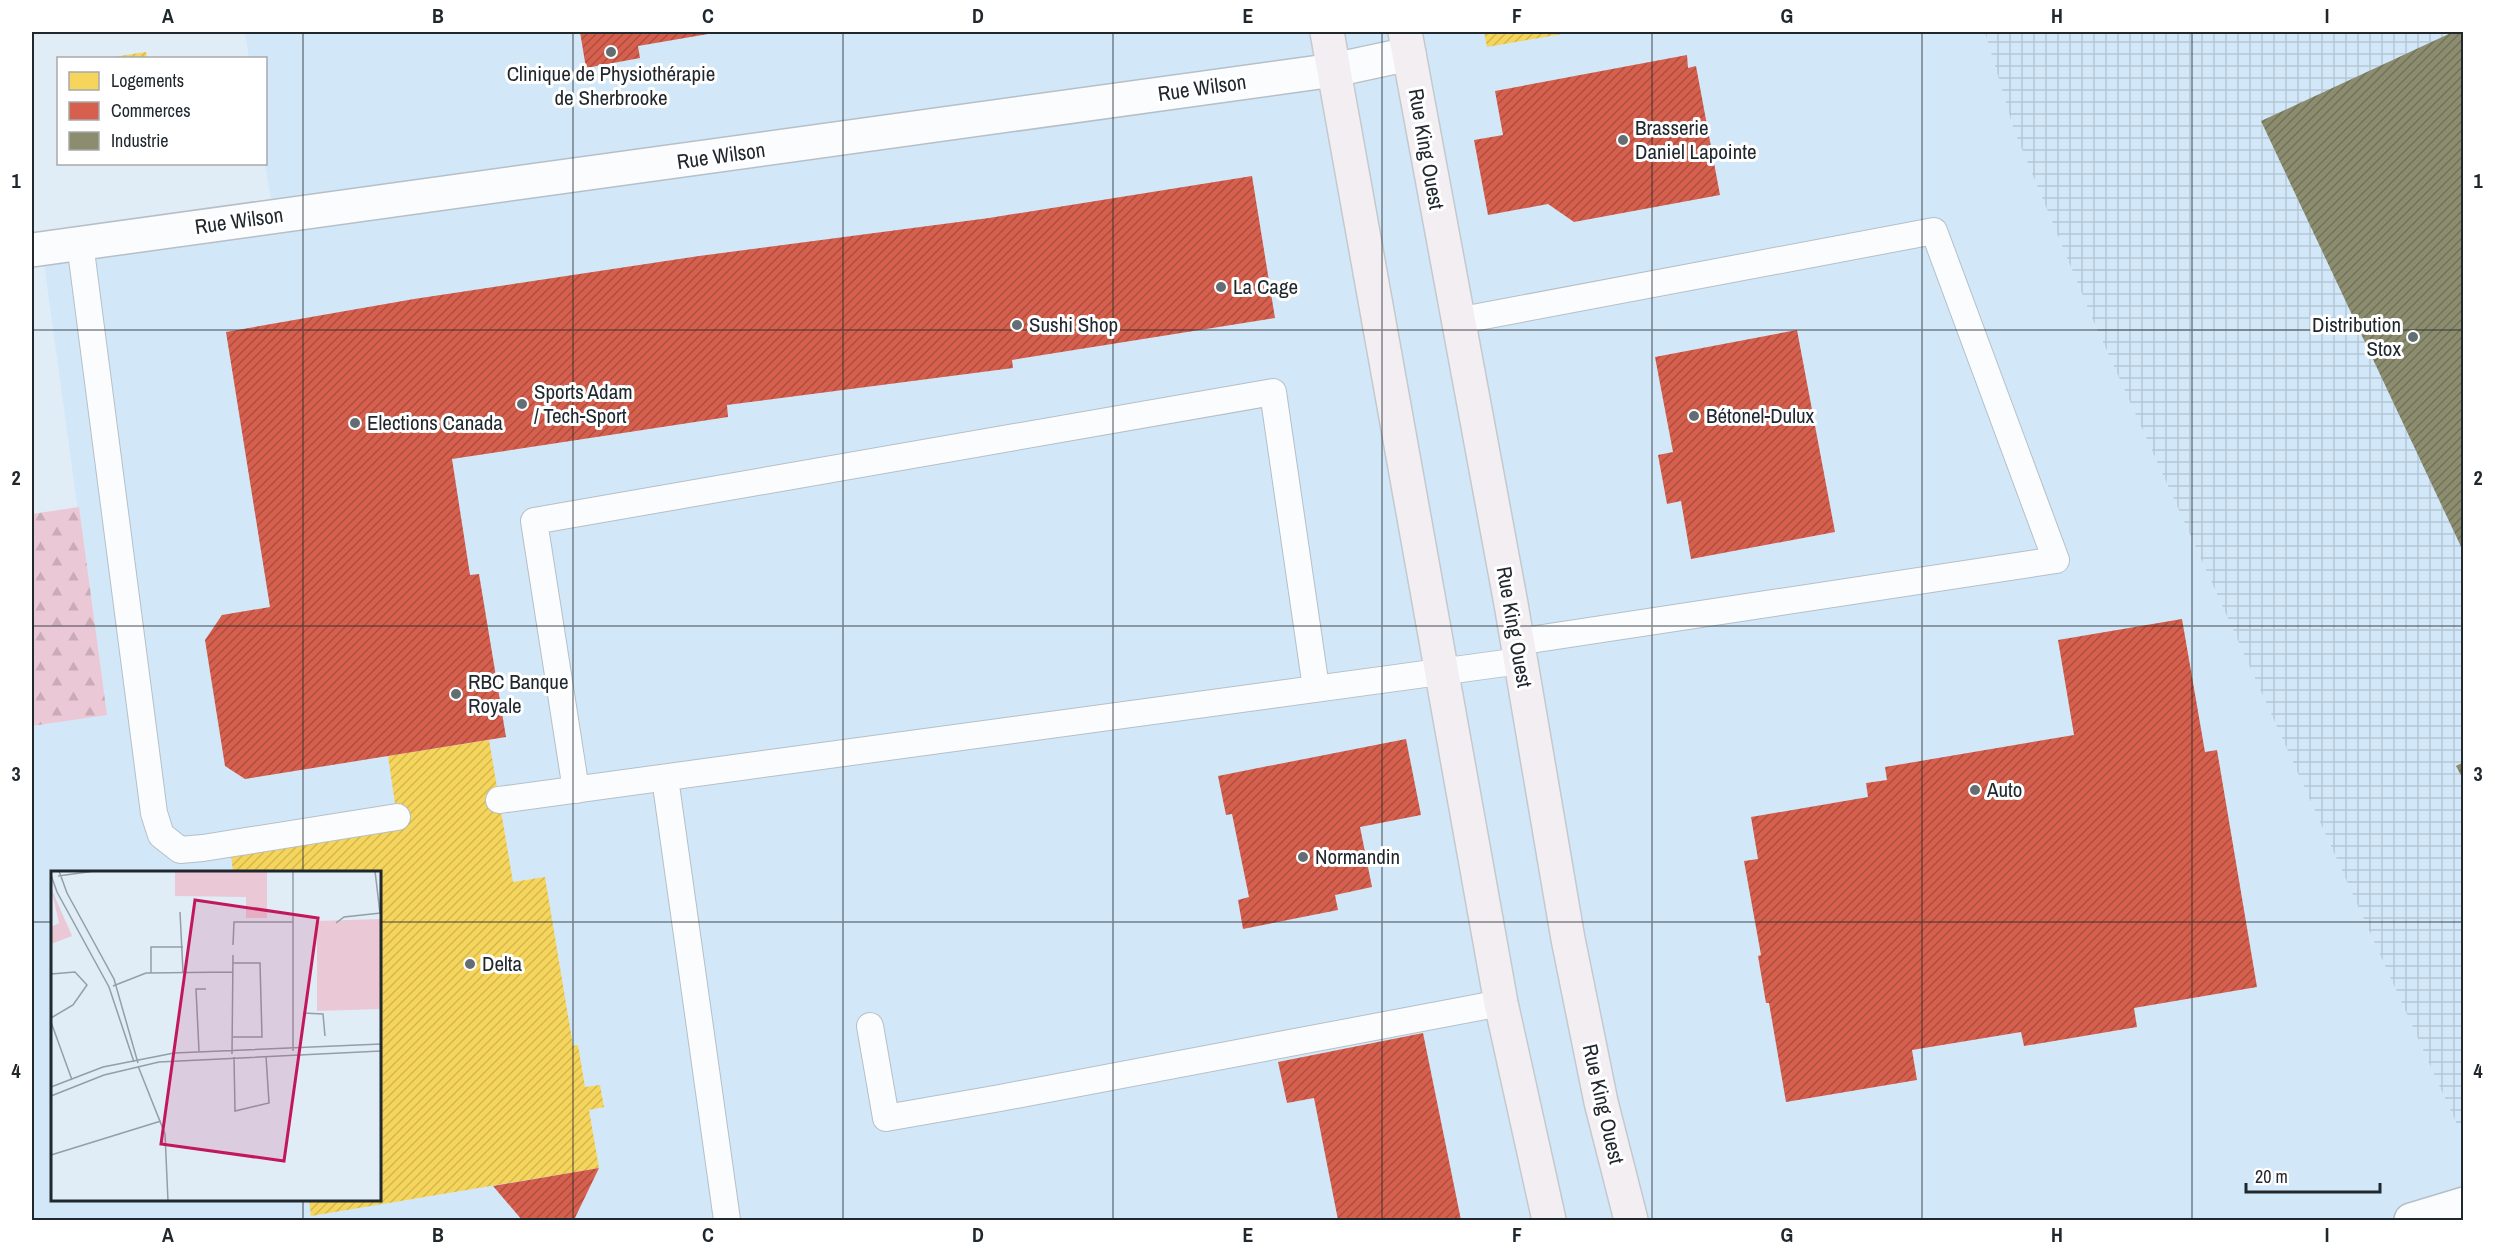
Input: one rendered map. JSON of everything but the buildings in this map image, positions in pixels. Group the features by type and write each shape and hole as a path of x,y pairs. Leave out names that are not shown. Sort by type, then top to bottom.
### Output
{"main road":[{"path":"1327,32 1502,1003 1549,1221"},
{"name":"Rue King Ouest","path":"1407,43 1519,651 1568,939 1601,1102 1631,1221"}],"street":[{"name":"Rue Wilson","path":"32,250 1334,70 1407,43"},
{"path":"2411,1221 2463,1204"}],"lane":[{"path":"499,800 828,753 1442,672 1519,651 2056,560 1934,231 1457,321"},
{"path":"80,243 154,813 161,836 180,850 397,817"},
{"path":"576,790 534,521 1273,392 1316,688"},
{"path":"665,778 727,1221"},
{"path":"870,1026 886,1118 1502,1003"}],"shaded area":[{"path":"245,32 1985,32 2014,130 2093,320 2463,1138 2463,1204 2411,1220 32,1220 32,726 106,715 42,249 274,217 265,165 267,165 267,57 249,57"},
{"path":"1985,32 2463,32 2463,1138 2093,320 2014,130"}],"green space":[{"path":"79,507 107,715 32,726 32,514"}],"place":[{"name":"Clinique de Physiothérapie de Sherbrooke","path":"611,52"},
{"name":"Brasserie Daniel Lapointe","path":"1623,140"},
{"name":"La Cage","path":"1221,287"},
{"name":"Sushi Shop","path":"1017,325"},
{"name":"Distribution Stox","path":"2413,337"},
{"name":"Sports Adam / Tech-Sport","path":"522,404"},
{"name":"Bétonel-Dulux","path":"1694,416"},
{"name":"Elections Canada","path":"355,423"},
{"name":"RBC Banque Royale","path":"456,694"},
{"name":"Auto","path":"1975,790"},
{"name":"Normandin","path":"1303,857"},
{"name":"Delta","path":"470,964"}]}
